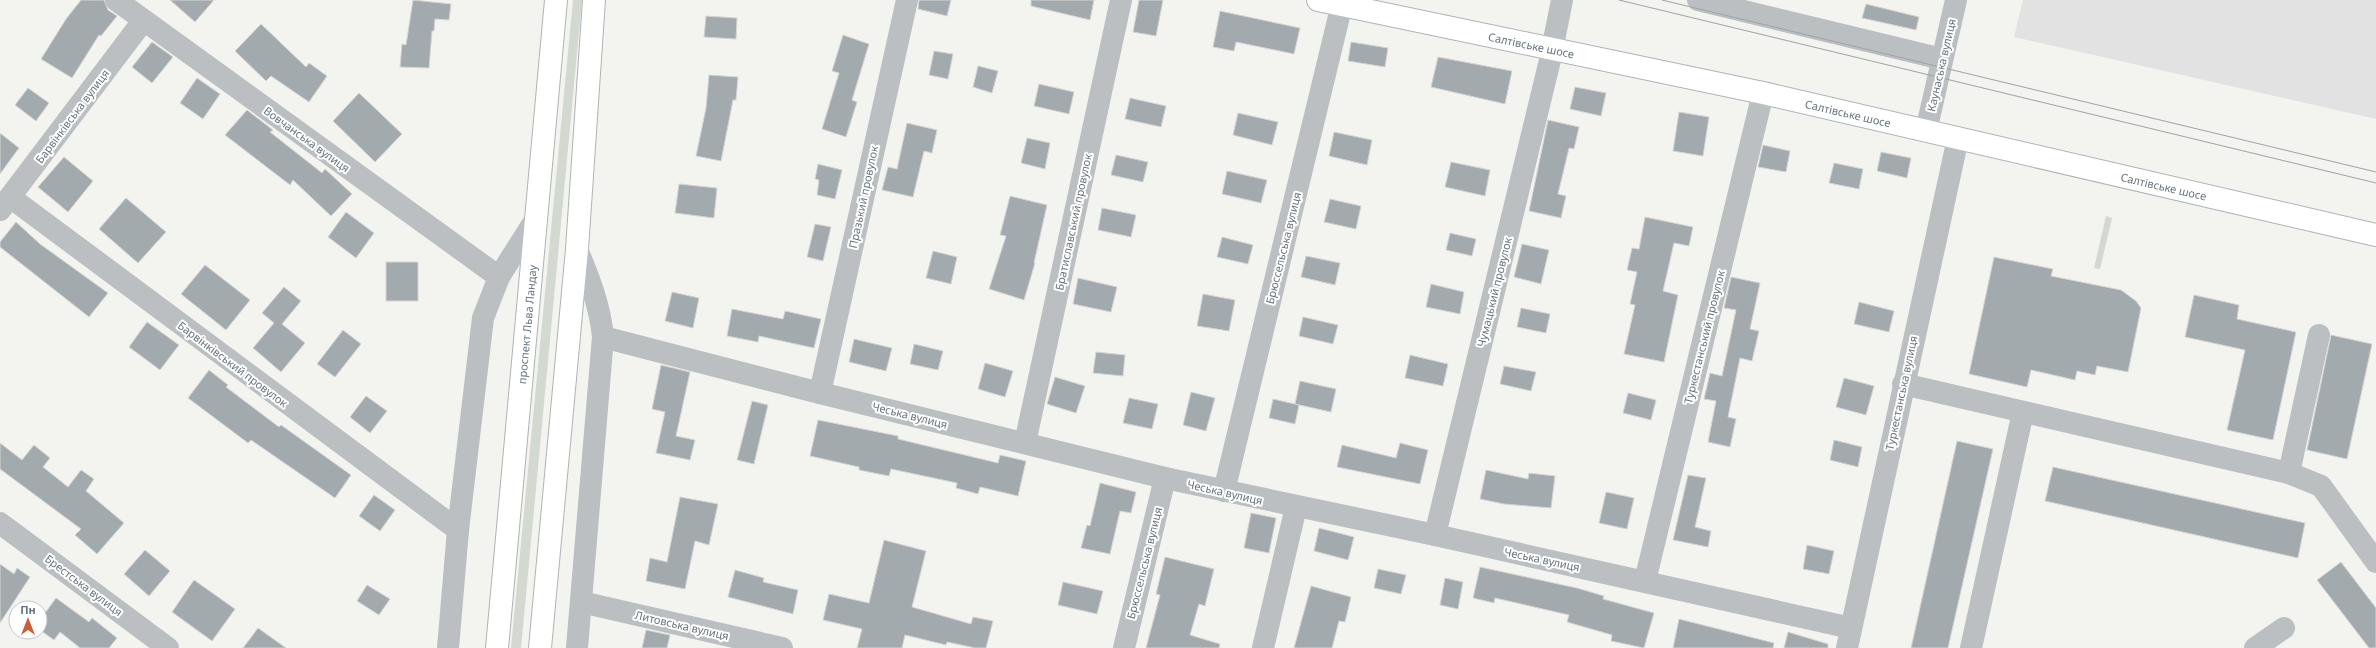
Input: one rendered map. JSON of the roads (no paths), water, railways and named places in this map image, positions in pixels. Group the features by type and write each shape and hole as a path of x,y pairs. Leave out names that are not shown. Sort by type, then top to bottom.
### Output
{"main road":[{"name":"проспект Льва Ландау","path":"498,648 535,220 556,0"},
{"path":"540,648 577,249 594,0"},
{"name":"Салтівське шосе","path":"1318,0 1342,3 1763,93 2376,235"}],"street":[{"name":"Вовчанська вулиця","path":"116,0 143,21 499,276"},
{"name":"Празький провулок","path":"820,393 907,0"},
{"name":"Братиславський провулок","path":"1025,444 1121,0"},
{"name":"Чумацький провулок","path":"1435,535 1553,48 1562,0"},
{"path":"1698,0 1780,9 1942,59"},
{"name":"Каунаська вулиця","path":"1926,130 1956,0"},
{"name":"Брюссельська вулиця","path":"1224,492 1342,3"},
{"name":"Барвінківська вулиця","path":"5,203 143,21"},
{"name":"Туркестанський провулок","path":"1645,581 1763,93"},
{"name":"Туркестанська вулиця","path":"1849,638 1903,384 1958,138"},
{"name":"Барвінківський провулок","path":"5,203 458,530"},
{"path":"448,648 458,530 482,318 499,276 535,220"},
{"path":"577,249 595,291 601,316 603,337 578,648"},
{"path":"2289,473 2319,335"},
{"name":"Чеська вулиця","path":"603,337 820,393 1224,492 1435,535 1645,581 1849,638"},
{"path":"1903,384 2289,473 2321,486 2376,562"},
{"path":"1971,648 2023,412"},
{"name":"Брюссельська вулиця","path":"1124,648 1165,478"},
{"path":"1263,648 1296,507"},
{"name":"Брестська вулиця","path":"2,529 168,648"},
{"name":"Литовська вулиця","path":"581,602 782,648"},
{"path":"2255,648 2284,628"}],"tram line":[{"path":"1619,0 2376,183"},
{"path":"1662,0 2376,172"}]}
